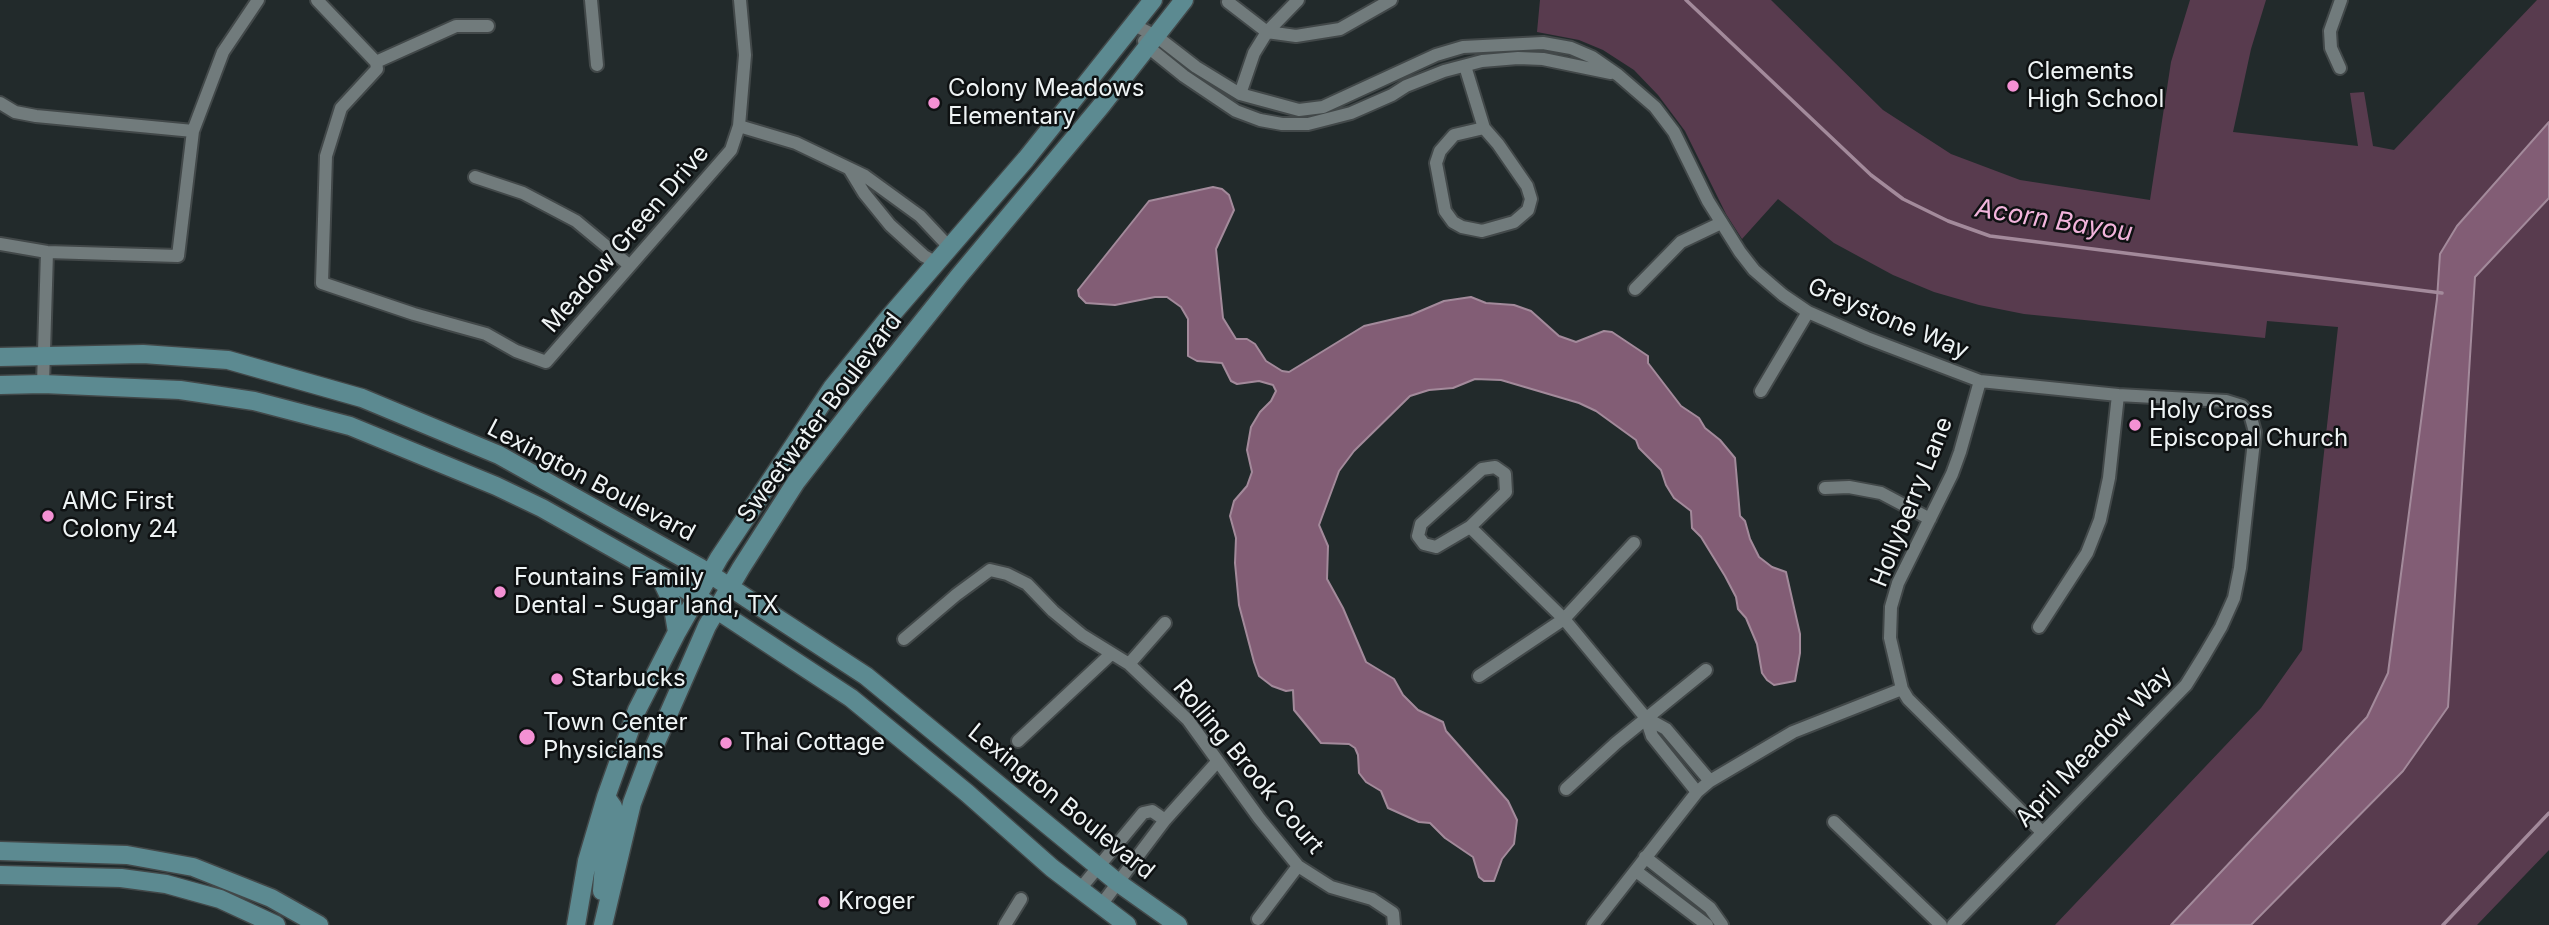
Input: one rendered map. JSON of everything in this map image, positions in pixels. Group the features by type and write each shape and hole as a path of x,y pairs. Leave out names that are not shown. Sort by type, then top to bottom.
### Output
{"main road":[{"name":"Sweetwater Boulevard","path":"576,925 587,861 626,741 647,689 710,574 775,471 832,388 1026,159 1153,0"},
{"name":"Sweetwater Boulevard","path":"604,917 632,803 707,626 796,482 855,405 1184,0"},
{"path":"950,248 963,271"},
{"path":"937,263 963,271"},
{"name":"Lexington Boulevard","path":"0,357 143,354 228,360 362,398 499,455 710,574 866,676 1117,882 1178,925"},
{"name":"Lexington Boulevard","path":"0,386 43,384 180,390 254,401 351,426 496,486 578,528 696,597 851,698 967,793 1052,869 1127,925"},
{"path":"832,388 855,405"},
{"path":"351,426 362,398"},
{"path":"578,528 589,505"},
{"path":"659,575 672,602 677,632"},
{"path":"851,698 866,676"},
{"path":"626,741 620,777 621,792 624,799 632,803"},
{"path":"604,917 604,864 615,814 606,797"},
{"path":"0,851 111,854 166,861 208,873 271,898 318,925"},
{"path":"0,875 121,878 159,883 220,899 276,925"}],"street":[{"path":"0,244 47,252 178,256 193,131 223,52 258,0"},
{"path":"317,0 376,62 456,26 488,26"},
{"path":"591,0 597,65"},
{"name":"Meadow Green Drive","path":"376,62 377,69 341,108 326,156 322,283 414,314 486,334 547,362 731,150 739,126 745,55 740,0"},
{"path":"1240,94 1255,53 1267,32 1298,0"},
{"path":"1228,2 1267,32 1296,36 1340,29 1391,0"},
{"path":"2340,68 2331,48 2330,31 2341,0"},
{"name":"Greystone Way","path":"1134,25 1184,76 1236,111 1260,120 1282,124 1308,124 1350,113 1406,86 1465,66 1501,58 1543,59 1618,75"},
{"name":"Greystone Way","path":"1152,41 1240,94 1299,110 1323,107 1436,55 1463,47 1543,43 1571,48 1592,57 1642,93 1671,128 1721,223 1754,270 1808,312 1867,338 1980,381 2118,395 2226,401 2242,406 2250,414"},
{"path":"1543,43 1543,59"},
{"path":"1465,66 1484,128 1527,186 1531,199 1528,210 1514,222 1482,231 1462,227 1453,222 1445,211 1436,163 1440,150 1454,135 1484,128"},
{"path":"1386,79 1392,95"},
{"path":"0,103 36,117 193,131"},
{"path":"739,126 796,142 865,176 919,216 950,248"},
{"path":"850,170 864,193 890,225 924,256 937,263"},
{"path":"475,177 523,193 576,221 629,265"},
{"path":"1635,289 1681,242 1721,223"},
{"path":"43,384 47,252"},
{"path":"1761,391 1808,312"},
{"name":"Hollyberry Lane","path":"1980,381 1960,452 1898,583 1891,607 1890,638 1902,689 1923,716 2042,832"},
{"path":"2039,627 2087,553 2100,520 2109,478 2118,395"},
{"name":"April Meadow Way","path":"1952,925 2186,685 2221,627 2234,598 2240,568 2255,432 2250,414"},
{"path":"1494,467 1505,474 1506,492 1471,527 1436,547 1424,544 1418,536 1421,524 1482,469 1494,467"},
{"path":"1825,488 1849,487 1881,493 1930,519"},
{"path":"1471,527 1564,619 1646,718 1652,736 1697,792"},
{"path":"1479,676 1564,619 1634,543"},
{"name":"Rolling Brook Court","path":"904,639 990,570 1007,574 1027,584 1053,611 1129,664 1188,720 1217,762 1298,866 1331,887 1372,900 1393,913 1394,925"},
{"path":"1129,664 1165,622"},
{"path":"1018,741 1111,654"},
{"path":"1566,789 1616,743 1706,670"},
{"path":"1593,925 1697,792 1710,781 1793,732 1902,689"},
{"path":"1646,718 1666,729 1710,781"},
{"path":"1101,905 1165,820 1217,762"},
{"path":"1080,889 1143,813 1152,811 1165,820"},
{"path":"1834,822 1941,925"},
{"path":"86,878 87,869 94,862 111,854"},
{"path":"1645,857 1710,908 1721,925"},
{"path":"1258,919 1298,866"},
{"path":"1636,871 1707,925"},
{"path":"202,893 208,873"},
{"path":"1005,925 1021,899"},
{"path":"1607,925 1611,903"}],"shaded area":[{"path":"1540,0 1771,0 1883,110 1951,154 2020,180 2150,200 2171,62 2190,0 2266,0 2251,49 2233,132 2358,146 2350,93 2364,92 2373,146 2394,150 2537,0 2549,0 2549,850 2477,925 2055,925 2261,708 2302,650 2338,327 2267,321 2265,338 2024,314 1979,305 1934,292 1893,275 1834,243 1778,199 1742,239 1726,214 1685,131 1658,95 1634,70 1603,50 1579,40 1537,32"},
{"path":"2549,122 2549,198 2475,277 2448,707 2403,771 2251,925 2171,925 2367,717 2388,673 2437,299 2440,254 2457,226"},
{"path":"1213,187 1222,189 1229,195 1234,210 1216,249 1223,318 1236,339 1247,339 1255,344 1266,361 1282,371 1289,372 1364,326 1411,315 1444,301 1471,297 1486,303 1514,305 1531,311 1559,336 1576,342 1604,331 1612,332 1648,356 1648,363 1681,406 1699,418 1705,428 1720,440 1735,458 1740,516 1745,521 1750,539 1759,557 1772,567 1786,572 1800,634 1795,681 1774,685 1762,673 1757,644 1746,618 1738,609 1736,597 1725,576 1701,537 1692,528 1691,511 1674,498 1661,470 1639,448 1636,440 1596,411 1579,403 1501,380 1475,379 1453,388 1429,390 1410,396 1354,451 1339,471 1319,525 1328,546 1327,579 1343,608 1366,662 1394,679 1403,695 1418,710 1443,722 1446,731 1508,801 1517,820 1514,844 1502,859 1494,881 1484,881 1479,877 1473,857 1445,838 1430,823 1419,822 1388,808 1381,791 1366,782 1359,773 1355,748 1349,744 1321,743 1294,710 1293,690 1286,691 1272,686 1259,676 1254,662 1239,605 1235,563 1236,538 1230,516 1234,501 1247,486 1252,472 1247,450 1251,427 1271,401 1276,391 1273,385 1259,381 1237,384 1231,381 1222,363 1197,361 1188,356 1188,319 1181,307 1167,297 1115,305 1086,303 1079,296 1078,290 1149,201"}],"waterway":[{"name":"Acorn Bayou","path":"1686,0 1871,175 1903,199 1948,221 1990,236 2442,293"},
{"path":"2443,925 2549,813"}],"place":[{"name":"Clements High School","path":"2013,86"},
{"name":"Colony Meadows Elementary","path":"934,103"},
{"name":"Holy Cross Episcopal Church","path":"2135,425"},
{"name":"AMC First Colony 24","path":"48,516"},
{"name":"Fountains Family Dental - Sugar land, TX","path":"500,592"},
{"name":"Starbucks","path":"557,679"},
{"name":"Town Center Physicians","path":"527,737"},
{"name":"Thai Cottage","path":"726,743"},
{"name":"Kroger","path":"824,902"}]}
